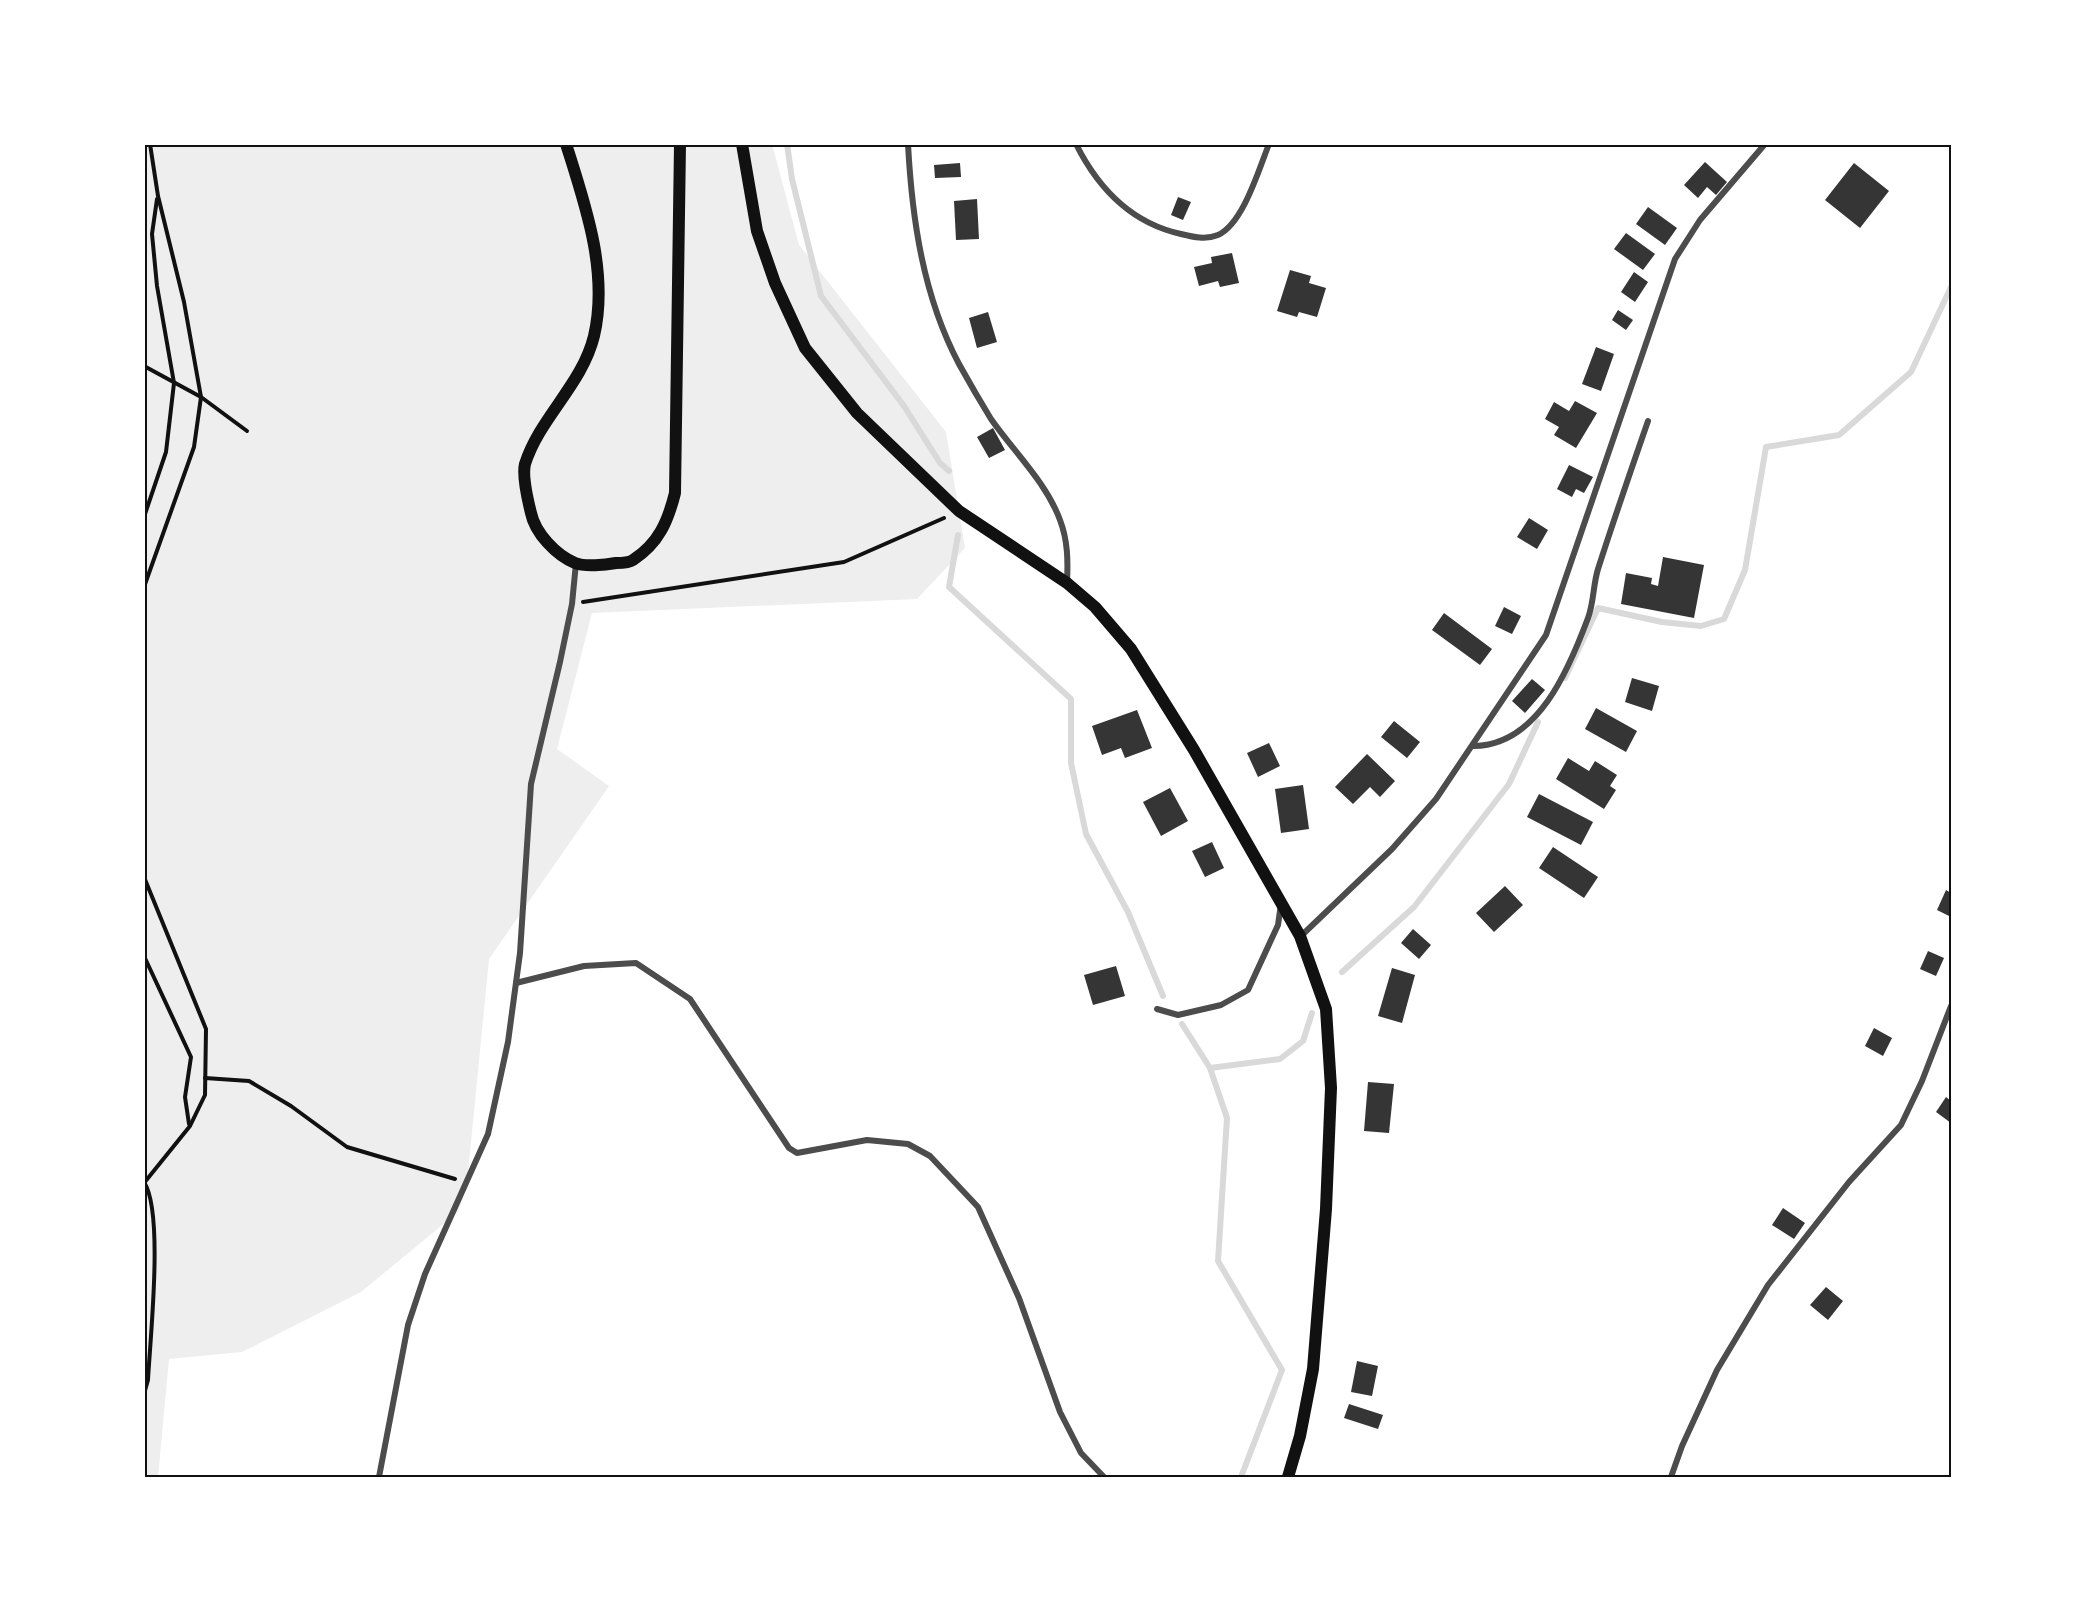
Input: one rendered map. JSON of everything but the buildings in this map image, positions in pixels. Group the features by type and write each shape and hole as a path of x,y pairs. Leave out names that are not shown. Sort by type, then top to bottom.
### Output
{"main road":[{"path":"566,144 588,218 597,269 598,314 583,369 540,433 525,466 531,515 540,536 576,563 632,561 658,539 670,516 675,493 677,461 680,144"},
{"path":"742,144 757,231 775,283 805,348 857,413 959,511 1067,583 1095,607 1131,649 1194,750 1300,936 1326,1010 1331,1088 1326,1209 1313,1369 1300,1436 1288,1477"}],"street":[{"path":"908,144 918,245 937,309 958,362 992,419 1032,472 1060,519 1068,550 1067,583"},
{"path":"1076,144 1090,172 1126,209 1165,230 1199,238 1217,235 1238,218 1269,144"},
{"path":"1300,936 1392,849 1436,799 1474,746 1546,635 1675,259 1700,220 1765,144"},
{"path":"1474,746 1506,740 1538,716 1556,686 1589,616 1595,579 1648,421"},
{"path":"379,1477 408,1325 425,1274 488,1134 508,1042 516,982 531,784 572,604 576,563"},
{"path":"1157,1009 1178,1015 1221,1005 1248,990 1278,925 1281,902"},
{"path":"516,982 584,966 636,963 690,999 789,1148 797,1153 867,1140 908,1144 930,1156 978,1207 1019,1298 1060,1412 1081,1453 1104,1477"},
{"path":"1671,1477 1682,1446 1718,1370 1768,1285 1849,1182 1901,1125 1922,1082 1951,1006"}],"path":[{"path":"144,587 194,447 201,397 184,302 158,196 150,144"},
{"path":"144,518 166,452 174,382 157,286 152,234 158,196"},
{"path":"144,366 201,397 247,431"},
{"path":"572,604 844,562 959,511"},
{"path":"144,877 206,1029 205,1095 190,1126 144,1182 153,1218 148,1380 144,1394"},
{"path":"144,956 191,1058 184,1097 190,1126"},
{"path":"205,1078 249,1081 291,1106 347,1147 467,1183"}],"shaded area":[{"path":"144,144 772,144 799,245 946,432 965,548 917,599 592,613 557,749 609,786 489,959 467,1183 458,1212 361,1292 242,1352 169,1359 158,1477 144,1477"}],"waterway":[{"path":"787,144 792,179 821,296 904,406 940,463 949,471"},
{"path":"1565,678 1598,608 1662,622 1701,626 1724,619 1745,570 1766,447 1839,435 1911,372 1951,287"},
{"path":"958,535 949,587 1071,699 1071,763 1086,834 1128,912 1163,996"},
{"path":"1342,972 1414,907 1509,784 1538,722"},
{"path":"1210,1068 1280,1059 1303,1041 1312,1013"},
{"path":"1182,1024 1210,1068 1227,1118 1218,1261 1282,1370 1241,1477"}]}
